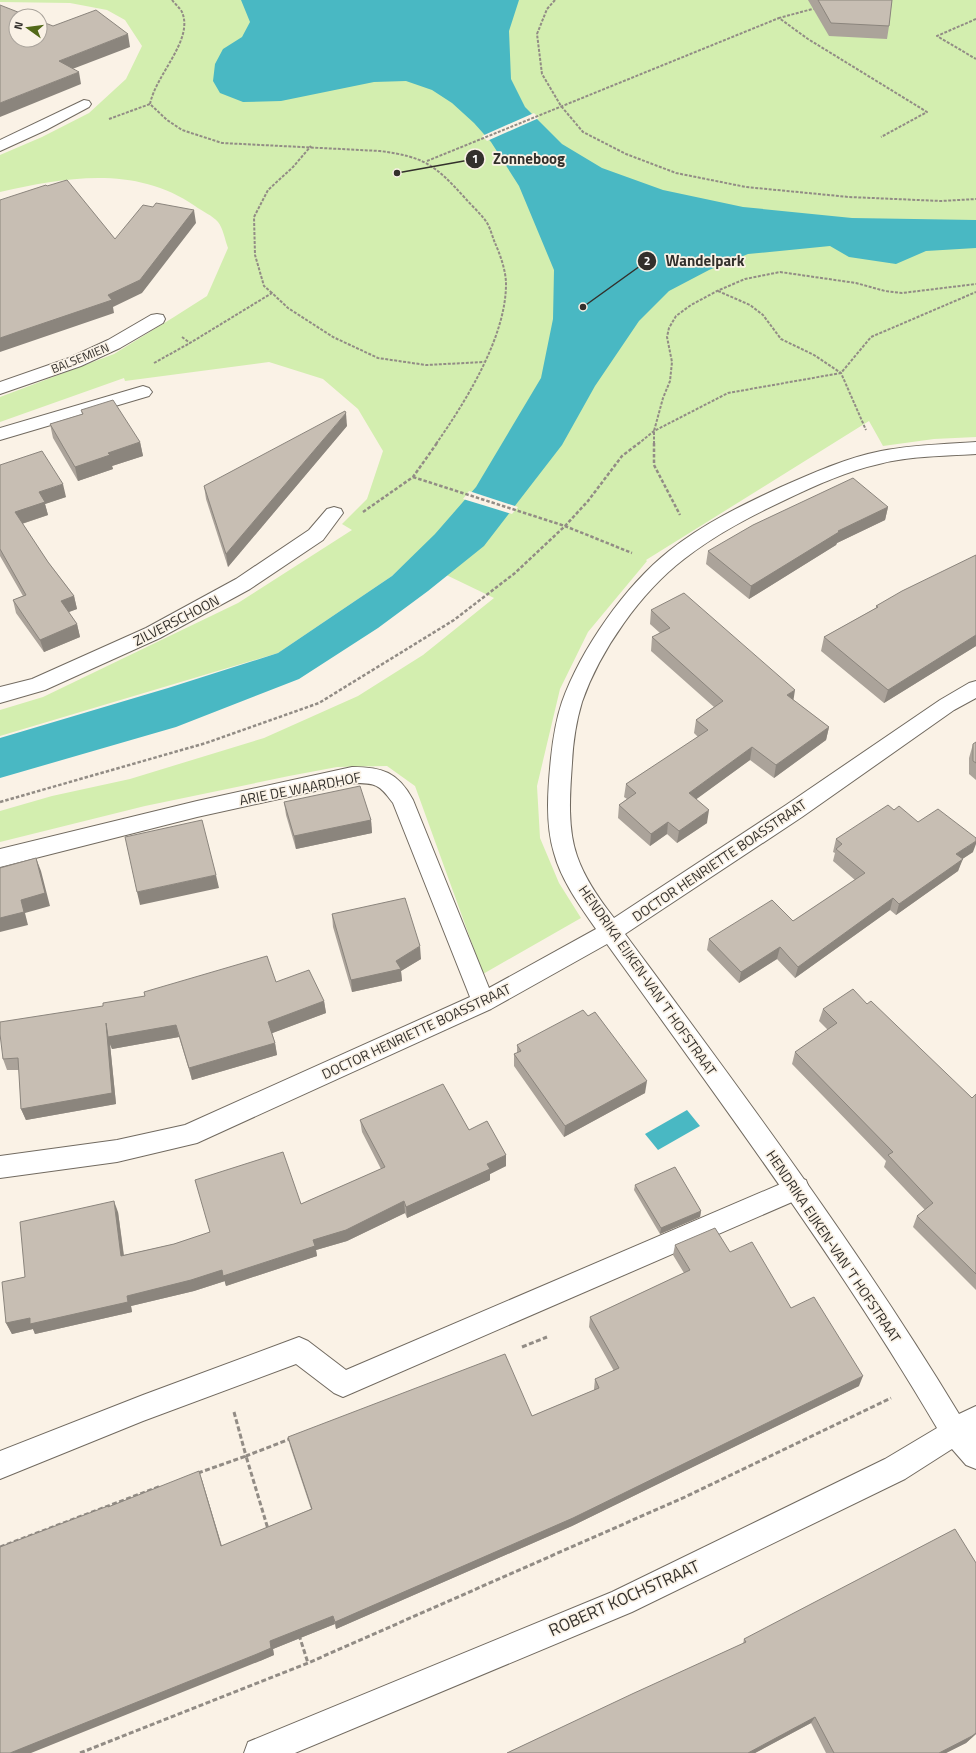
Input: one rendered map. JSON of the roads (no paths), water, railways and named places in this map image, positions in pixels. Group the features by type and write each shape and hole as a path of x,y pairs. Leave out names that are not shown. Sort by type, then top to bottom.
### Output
{"street":[{"path":"0,146 41,127 84,104"},
{"name":"BALSEMIEN","path":"0,388 75,362 114,344 157,320"},
{"path":"0,434 142,392"},
{"name":"HENDRIKA EIJKEN-VAN 'T HOFSTRAAT","path":"976,448 935,450 880,457 808,482 754,506 703,537 664,565 642,587 621,613 598,649 580,684 567,719 560,768 560,812 564,851 585,896 612,931 797,1188 925,1382 966,1426 976,1455"},
{"name":"ZILVERSCHOON","path":"0,695 45,682 153,633 243,584 316,535 334,514"},
{"name":"DOCTOR HENRIETTE BOASSTRAAT","path":"0,1167 110,1152 188,1135 483,1002 612,931 794,811 948,705 976,688"},
{"name":"ARIE DE WAARDHOF","path":"0,858 197,809 352,775 374,775 390,783 402,800 483,1002"},
{"path":"0,1465 299,1350 342,1384 797,1188"},
{"name":"ROBERT KOCHSTRAAT","path":"259,1753 622,1602 895,1469 966,1426"}],"water":[{"path":"241,0 519,0 509,31 511,79 525,107 562,144 602,168 663,190 743,207 852,218 976,220 976,248 926,251 896,264 849,257 830,246 748,254 709,270 669,291 639,321 595,386 562,445 484,546 428,591 378,628 299,679 176,727 0,778 0,738 168,688 278,653 392,576 435,534 476,487 541,378 553,319 554,270 519,186 491,142 474,123 452,103 432,90 406,81 374,82 281,101 243,102 220,93 213,81 215,64 223,49 242,37 250,22"},
{"path":"687,1110 700,1126 658,1150 645,1134"}],"place":[{"name":"Zonneboog","path":"397,173"},
{"name":"Wandelpark","path":"583,307"}]}
